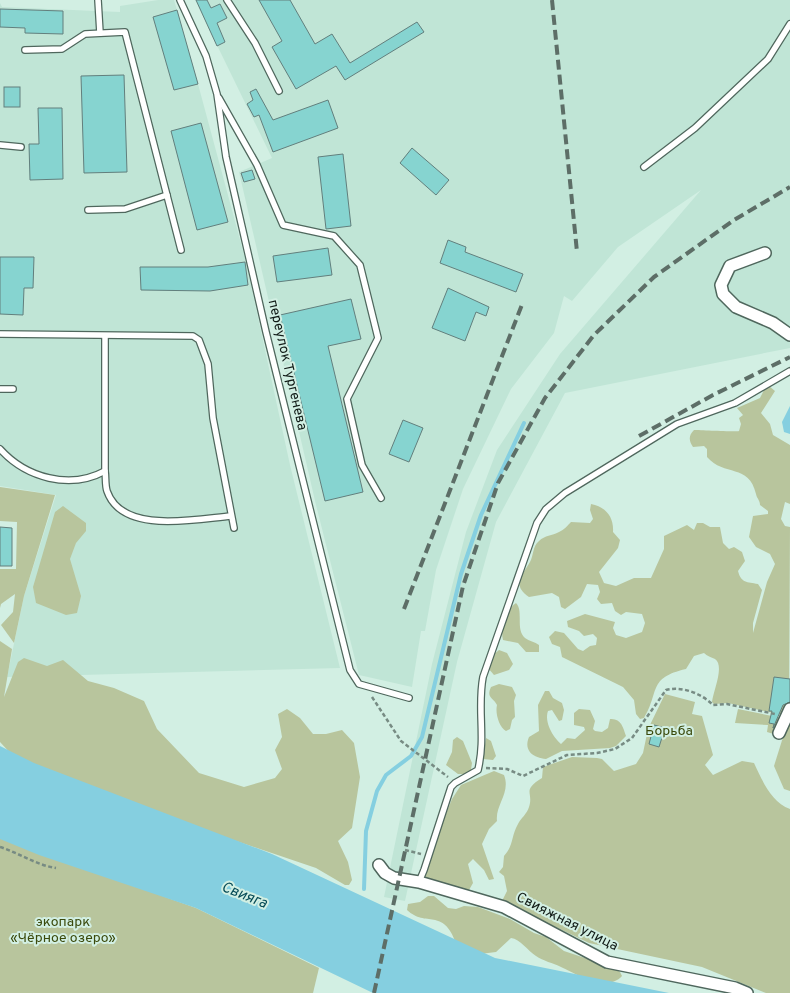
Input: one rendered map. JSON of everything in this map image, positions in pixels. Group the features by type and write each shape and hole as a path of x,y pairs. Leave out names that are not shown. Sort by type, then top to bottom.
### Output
{"street":[{"path":"765,253 730,266 721,285 723,294 736,307 773,323 790,335"},
{"path":"780,733 788,713"},
{"name":"Свияжная улица","path":"379,865 385,873 394,878 418,882 504,907 607,962 735,988 747,993"}],"lane":[{"path":"98,0 100,33"},
{"name":"переулок Тургенева","path":"180,0 206,56 217,94 228,166 308,506 350,670 359,684 367,687"},
{"path":"227,0 255,43 279,91"},
{"path":"644,167 695,128 768,59 790,24"},
{"path":"25,50 62,49 85,34 125,32 181,250"},
{"path":"217,94 257,165 283,226 334,236 360,265 378,338 347,399 362,465 381,498"},
{"path":"0,145 21,146"},
{"path":"88,210 125,209 167,195"},
{"path":"0,334 193,336 199,340 208,364 213,418 234,528"},
{"path":"106,336 106,490 117,507 141,520 162,521 231,516"},
{"path":"418,882 424,870 451,787 478,770 483,748 480,692 483,677 537,523 546,509 565,493 677,424 735,403 790,371"},
{"path":"0,389 13,389"},
{"path":"0,450 11,462 27,470 61,481 78,482 106,471"},
{"path":"367,687 409,698"}],"path":[{"path":"367,687 400,741 426,758 455,783"},
{"path":"478,770 492,767 507,769 523,776 567,755 597,753 616,749 632,738 666,690 673,689 700,695 713,705 727,704 788,713"},
{"path":"0,847 24,858 33,859 44,866 56,868"},
{"path":"405,850 426,855"}],"shaded area":[{"path":"158,0 174,0 198,84 246,262 290,465 340,668 7,677 24,596 56,495 0,486 0,3 2,7 120,12 120,6"},
{"path":"195,0 790,0 790,348 565,393 496,522 457,662 405,901 384,897 432,664 466,532 497,450 560,354 701,190 618,247 572,301 564,296 554,333 511,389 463,489 436,570 425,631 421,631 412,687 359,675 316,505 239,172 272,158"}],"green space":[{"path":"769,386 775,391 761,413 770,424 773,435 790,445 790,504 785,502 781,519 785,526 790,527 789,703 782,715 728,703 714,704 712,702 719,667 715,659 704,653 694,656 686,669 665,677 660,682 656,687 649,709 644,718 640,719 636,714 634,700 623,687 562,657 560,647 552,644 549,637 555,631 564,633 578,649 583,651 590,646 596,645 597,638 593,634 584,636 579,631 568,627 567,621 585,614 615,622 613,628 616,635 626,638 642,632 645,623 642,614 626,612 621,615 615,611 612,603 601,604 597,599 600,592 598,585 587,584 581,597 565,609 561,607 559,597 552,593 529,597 519,585 521,577 531,559 535,546 541,539 561,531 571,522 590,523 593,519 590,510 591,504 605,510 612,522 613,532 620,540 618,548 599,572 604,583 616,586 634,578 651,578 664,549 664,536 687,525 694,530 697,523 703,523 710,527 720,527 723,543 729,549 734,547 742,552 745,561 738,571 741,578 758,584 762,590 753,623 753,633 767,582 775,564 770,554 756,547 749,537 753,516 768,514 768,511 760,505 753,484 748,478 714,463 707,457 707,449 704,446 693,447 690,438 694,430 739,431 741,424 739,418 743,415 737,408 760,398 765,388"},
{"path":"0,487 55,495 24,596 14,643 1,625 13,612 15,594 1,604 0,608 0,569 16,569 17,522 0,521"},
{"path":"63,506 86,523 86,531 76,543 70,559 81,596 77,613 66,615 36,603 33,587 55,512"},
{"path":"516,603 519,611 520,630 525,638 539,645 539,652 526,652 518,643 503,640 504,620 509,610"},
{"path":"0,641 12,649 4,697 18,662 24,658 47,666 63,660 88,681 114,688 144,701 157,729 199,773 244,787 275,778 282,769 275,750 282,737 278,714 287,709 300,718 313,734 326,734 342,730 354,743 360,777 352,828 338,841 348,862 352,880 349,885 345,885 316,868 26,770 0,742"},
{"path":"499,650 507,653 513,664 509,670 494,675 488,668 493,655"},
{"path":"499,684 512,687 516,695 514,701 515,717 512,720 510,729 506,731 498,720 497,705 489,693 491,687"},
{"path":"545,691 549,691 553,698 562,703 564,710 562,720 559,721 552,710 548,711 547,715 550,729 561,744 567,738 575,739 585,730 584,727 574,725 574,713 579,709 590,710 595,721 593,729 595,731 602,732 608,728 610,719 614,719 621,724 626,736 616,746 610,748 562,751 546,759 537,757 531,753 527,746 529,737 539,731 538,705"},
{"name":"Борьба","path":"665,694 695,702 692,714 702,716 713,755 705,765 713,775 742,761 754,763 772,796 783,806 790,809 790,993 766,993 702,967 589,943 502,901 507,891 504,876 499,872 503,867 504,856 516,828 528,809 530,789 542,778 543,767 572,757 602,759 614,771 636,764 643,753 648,729"},
{"path":"738,709 782,718 777,735 767,732 768,725 735,723"},
{"path":"790,715 790,791 784,789 774,766"},
{"path":"457,737 463,741 472,763 471,770 466,774 458,774 446,765 452,752 453,740"},
{"path":"486,738 491,741 496,756 493,760 483,759"},
{"path":"494,771 504,775 506,788 498,810 497,821 489,829 482,844 494,879 489,880 484,870 473,859 468,864 473,883 469,890 459,890 445,883 431,884 424,875 434,843 452,799 461,785"},
{"name":"экопарк «Чёрное озеро»","path":"0,838 196,908 319,968 313,993 0,993"},
{"path":"428,896 434,896 448,908 478,907 510,919 534,933 546,937 564,951 612,967 620,972 622,976 616,981 608,983 592,981 539,958 518,941 511,938 496,952 480,954 456,943 446,925 440,921 421,918 407,910 408,904 420,902"}],"water":[{"path":"790,406 790,434 784,432 782,422"},
{"name":"Свияга","path":"0,746 34,763 272,854 495,958 669,993 373,993 196,908 39,855 0,839"}],"building":[{"path":"196,0 207,0 211,8 220,4 227,18 217,23 225,42 217,46"},
{"path":"259,0 290,0 315,44 332,34 350,63 417,22 424,32 345,80 336,66 296,89 272,47 282,41"},
{"path":"0,9 63,11 63,34 25,33 25,28 0,27"},
{"path":"177,10 198,84 174,90 153,17"},
{"path":"124,75 127,172 84,173 81,76"},
{"path":"4,87 20,87 20,107 4,107"},
{"path":"256,89 273,120 328,100 338,128 273,152 259,115 254,117 247,104 253,100 250,92"},
{"path":"38,108 62,108 63,179 30,180 29,144 39,144"},
{"path":"201,123 228,222 197,230 171,131"},
{"path":"412,148 449,180 436,195 400,163"},
{"path":"343,154 351,226 326,229 318,157"},
{"path":"252,170 255,179 244,182 241,173"},
{"path":"448,240 466,247 465,252 523,274 516,292 440,263"},
{"path":"328,248 332,275 277,282 273,256"},
{"path":"0,257 34,257 33,288 24,288 23,315 0,314"},
{"path":"245,262 248,285 210,291 141,290 140,267 208,267"},
{"path":"448,288 489,307 486,316 476,312 465,341 432,328"},
{"path":"351,299 361,339 328,346 363,492 325,501 280,315"},
{"path":"403,420 423,428 409,462 389,454"},
{"path":"0,527 12,528 12,566 0,566"},
{"path":"774,677 790,679 790,702 783,705 773,728 774,724 769,723 772,711 769,711"},
{"path":"654,725 665,728 659,747 649,744"}],"waterway":[{"path":"364,889 366,831 377,791 386,775 411,756 422,737 461,574 481,515 524,423"}],"railway":[{"path":"552,0 577,252"},
{"path":"374,993 463,586 498,483 545,398 594,335 654,277 734,220 790,187"},
{"path":"404,609 523,302"},
{"path":"639,436 713,395 790,357"}]}
